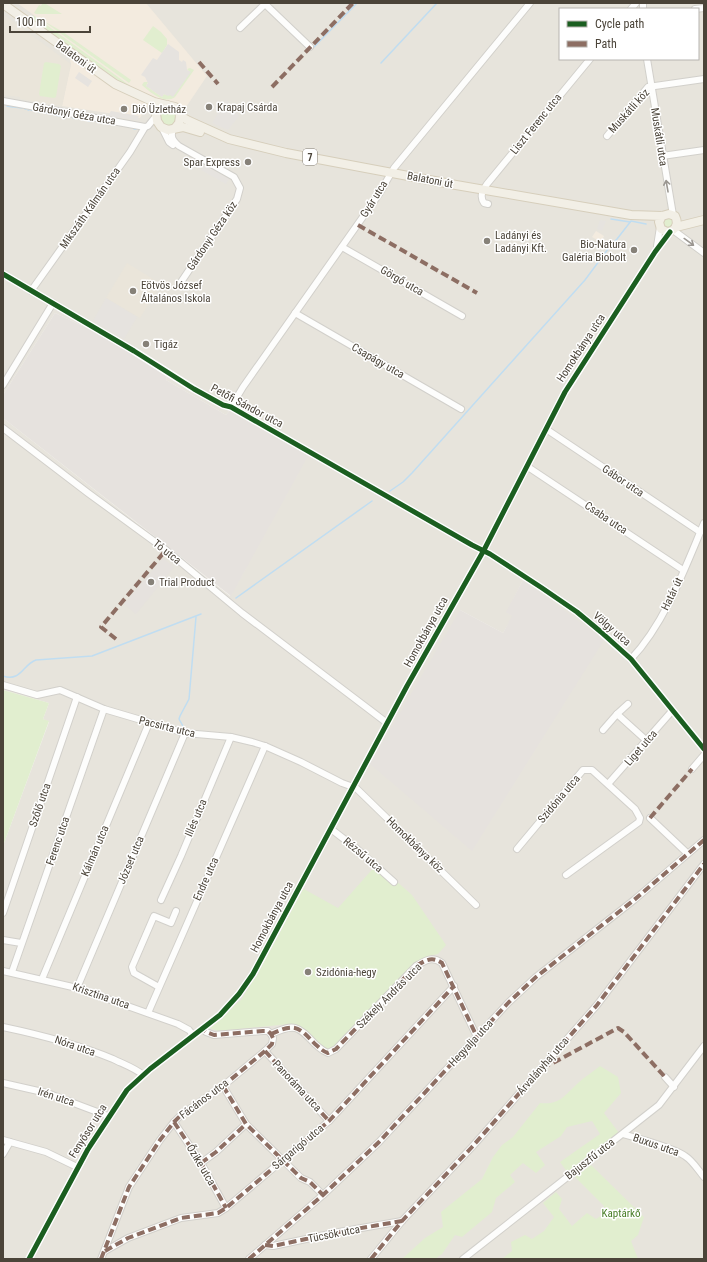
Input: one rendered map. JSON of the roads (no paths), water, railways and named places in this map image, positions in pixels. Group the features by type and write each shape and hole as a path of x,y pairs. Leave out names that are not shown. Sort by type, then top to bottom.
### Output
{"main road":[{"name":"Balatoni út","path":"3,4 115,84 154,102 167,105"},
{"name":"Balatoni út","path":"131,92 151,106 156,114"},
{"path":"156,114 159,108 167,105"},
{"name":"7","path":"167,105 175,107 180,116"},
{"name":"7","path":"156,114 157,121 162,128 166,130 174,128"},
{"name":"Balatoni út","path":"180,116 189,122 229,139 286,153 483,190 631,215 662,216"},
{"path":"174,128 179,123 180,116"},
{"name":"Balatoni út","path":"174,128 180,126 187,127 220,139 229,139"},
{"name":"7","path":"662,216 669,214 704,220"},
{"name":"Balatoni út","path":"631,215 660,227"},
{"path":"660,227 659,222 662,216"},
{"path":"673,230 677,222 674,216"},
{"name":"7","path":"660,227 665,231 673,230 704,220"}],"street":[{"name":"Gyár utca","path":"231,407 243,387 379,194 390,173 530,3"},
{"path":"240,28 264,4 310,47"},
{"name":"Liszt Ferenc utca","path":"483,190 589,60"},
{"name":"Muskátli utca","path":"647,60 662,156 674,216"},
{"path":"651,86 704,79"},
{"name":"Muskátli köz","path":"607,136 645,90 651,86"},
{"name":"Gárdonyi Géza utca","path":"3,101 146,126"},
{"name":"Mikszáth Kálmán utca","path":"32,291 130,152 146,126 156,114"},
{"path":"146,126 162,128"},
{"name":"Gárdonyi Géza köz","path":"162,128 169,142 173,145 179,146 234,177 240,188 237,199 179,285"},
{"path":"174,128 172,139 179,146"},
{"path":"662,156 704,150"},
{"path":"483,190 482,201 488,204"},
{"name":"Homokbánya utca","path":"655,252 659,239 660,227"},
{"path":"673,230 704,253"},
{"name":"Homokbánya utca","path":"193,1035 220,1015 253,974 437,631 484,550 528,467 565,392 655,252 673,230"},
{"name":"Görgő utca","path":"342,246 462,316"},
{"name":"Petőfi Sándor utca","path":"3,274 134,351 194,389 222,405 231,407 472,545 484,550"},
{"path":"3,384 53,303"},
{"name":"Csapágy utca","path":"295,313 461,409"},
{"name":"Tó utca","path":"3,428 166,550 242,613 387,723"},
{"name":"Gábor utca","path":"546,429 700,532"},
{"name":"Csaba utca","path":"528,467 683,570"},
{"name":"Határ út","path":"631,659 642,647 654,629 671,598 704,523"},
{"name":"Völgy utca","path":"484,550 577,612 631,659 704,749"},
{"name":"Pacsirta utca","path":"3,685 37,695 60,690 104,709 185,733 231,737 265,746 353,787"},
{"name":"Szőlő utca","path":"3,913 77,697"},
{"path":"603,730 628,704"},
{"name":"Ferenc utca","path":"12,972 104,709"},
{"name":"Liget utca","path":"608,784 672,711"},
{"path":"617,714 647,741"},
{"name":"Kálmán utca","path":"42,979 149,723"},
{"name":"József utca","path":"77,988 185,733"},
{"name":"Illés utca","path":"160,900 181,856 231,737"},
{"name":"Endre utca","path":"148,1013 265,746"},
{"path":"692,769 704,755"},
{"name":"Szidónia utca","path":"517,849 582,770 592,770 635,809 640,818 639,822 566,874"},
{"name":"Homokbánya köz","path":"353,787 356,788 476,905"},
{"path":"650,818 687,853"},
{"name":"Rézsű utca","path":"331,829 357,849 394,882"},
{"name":"Hegyalja utca","path":"249,1259 323,1195 379,1142 509,1002 536,977 634,900 704,840"},
{"name":"Árvalányhaj utca","path":"371,1259 402,1221 472,1146 597,1005 704,864"},
{"path":"159,987 134,973 132,966 154,916 171,923 176,912"},
{"path":"3,940 21,943"},
{"name":"Székely András utca","path":"271,1034 290,1027 298,1028 305,1033 322,1051 328,1053 336,1049 416,966 428,959 436,959 442,963 477,1036"},
{"name":"Krisztina utca","path":"3,971 77,988 178,1024 193,1035"},
{"name":"Sárgarigó utca","path":"105,1251 128,1238 181,1218 218,1213 226,1208 330,1121 454,986"},
{"name":"Nóra utca","path":"3,1027 54,1038 82,1047 123,1064 143,1075"},
{"path":"203,1028 206,1032 214,1035 263,1031 268,1031 271,1034"},
{"name":"Fácános utca","path":"101,1259 129,1187 160,1140 174,1122 223,1086 265,1051 272,1044 273,1038 271,1034"},
{"name":"Fenyősor utca","path":"28,1259 77,1167 108,1116 127,1090 143,1075 193,1035"},
{"name":"Bajuszfű utca","path":"464,1259 659,1105 704,1046"},
{"name":"Panoráma utca","path":"265,1051 330,1121"},
{"path":"665,1077 674,1087"},
{"name":"Irén utca","path":"3,1083 47,1093 108,1116"},
{"path":"223,1086 246,1124 301,1178 310,1182 323,1195"},
{"name":"Őzike utca","path":"174,1122 201,1164 226,1208"},
{"path":"201,1164 246,1124"},
{"name":"Buxus utca","path":"623,1134 674,1150 685,1156 693,1163 704,1177"},
{"path":"3,1140 46,1152 77,1167"},
{"path":"3,1154 10,1142"},
{"name":"Tücsök utca","path":"265,1245 273,1246 344,1231 402,1221"}],"waterway":[{"path":"314,47 357,3"},
{"path":"381,63 437,3"},
{"path":"7,106 13,107"},
{"path":"14,107 22,108"},
{"path":"31,110 38,111"},
{"path":"43,112 52,114"},
{"path":"55,115 61,116"},
{"path":"66,116 70,117"},
{"path":"77,118 90,121"},
{"path":"95,121 100,122"},
{"path":"611,219 630,222"},
{"path":"390,491 403,482 412,473 585,280 631,221 646,224"},
{"path":"236,598 372,501"},
{"path":"3,676 14,677 18,675 27,665 36,660 92,656 201,614"},
{"path":"184,731 179,719 189,699 196,617"}],"place":[{"name":"Krapaj Csárda","path":"209,107"},
{"name":"Dió Üzletház","path":"124,109"},
{"name":"Spar Express","path":"248,162"},
{"name":"Ladányi és Ladányi Kft.","path":"487,241"},
{"name":"Bio-Natura Galéria Biobolt","path":"634,250"},
{"name":"Eötvös József Általános Iskola","path":"133,291"},
{"name":"Tigáz","path":"146,344"},
{"name":"Trial Product","path":"151,582"},
{"name":"Szidónia-hegy","path":"308,972"}],"park label":[{"name":"Kaptárkő","path":"621,1213"}]}
